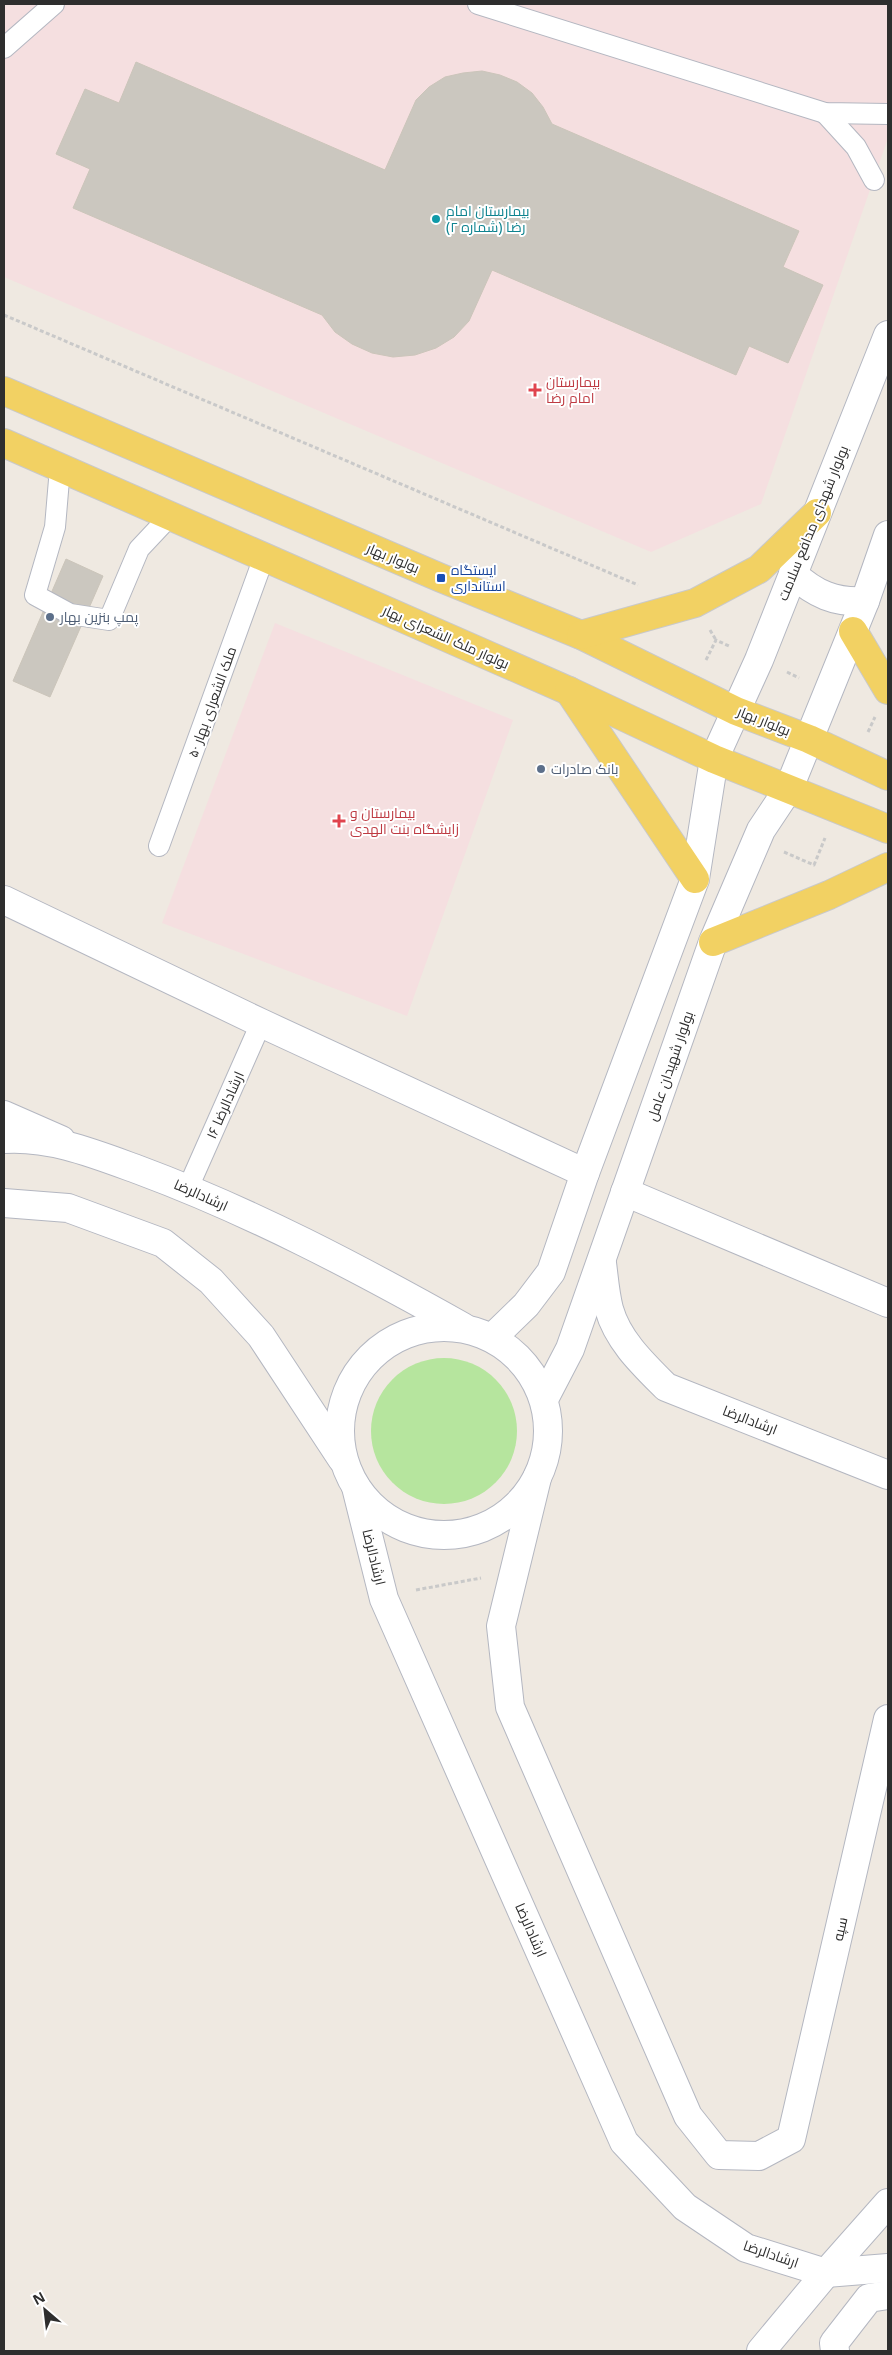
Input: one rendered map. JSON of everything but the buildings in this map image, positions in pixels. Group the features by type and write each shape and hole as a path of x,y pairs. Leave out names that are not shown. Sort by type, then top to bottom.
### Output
{"main road":[{"name":"بولوار بهار","path":"4,392 441,578 581,635 736,711 809,739"},
{"name":"بولوار ملک الشعرای بهار","path":"4,443 569,691 714,758 888,829"},
{"path":"581,635 695,603 759,569 817,513"},
{"path":"853,631 888,690"},
{"path":"569,691 694,879"},
{"path":"809,739 888,776"},
{"path":"713,942 829,895 888,867"}],"street":[{"name":"بولوار شهدای مدافع سلامت","path":"736,711 888,335"},
{"path":"809,739 865,601 888,535"},
{"path":"793,574 819,594 834,600 865,601"},
{"path":"492,1338 526,1305 551,1272 585,1173 694,879 714,758 736,711"},
{"name":"بولوار شهیدان عامل","path":"544,1399 570,1349 713,942 761,830 789,788 809,739"},
{"path":"4,900 261,1023 585,1173"},
{"path":"4,1115 71,1145"},
{"name":"ارشادالرضا","path":"4,1139 71,1145 188,1188 347,1262 467,1329"},
{"path":"625,1192 888,1303"},
{"path":"4,1203 68,1208 163,1243 211,1280 261,1336 344,1462 356,1487 374,1508 396,1523 422,1532 449,1535 476,1530 500,1518 522,1500 537,1478"},
{"name":"ارشادالرضا","path":"602,1260 609,1310 618,1333 640,1361 666,1388 888,1475"},
{"path":"344,1462 340,1436 342,1409 351,1383 367,1360 388,1343 412,1331 439,1326 467,1329 492,1338 514,1353 532,1374 544,1399 548,1434 546,1452 537,1478 512,1587"},
{"name":"ارشادالرضا","path":"356,1487 384,1599 624,2142 685,2207 746,2248 826,2272"},
{"name":"سپه","path":"512,1587 501,1626 510,1707 688,2116 719,2155 759,2156 791,2139 888,1719"},
{"path":"766,2349 826,2272 888,2203"},
{"path":"826,2272 888,2268"},
{"path":"835,2351 834,2343 870,2298 888,2295"}],"lane":[{"path":"4,48 54,4"},
{"path":"478,4 825,113 888,114"},
{"path":"825,113 856,147 874,180"},
{"path":"60,468 55,527 35,595 70,614 109,620 139,549 170,516"},
{"name":"ملک الشعرای بهار ۵۰","path":"159,846 264,557"},
{"name":"ارشادالرضا ۱۶","path":"188,1188 261,1023"}],"path":[{"path":"4,315 616,577 642,586"},
{"path":"384,1599 409,1591 487,1577 512,1587"}],"shaded area":[{"name":"بیمارستان امام رضا","path":"4,4 888,4 888,138 761,504 651,552 4,277"},
{"name":"بیمارستان و زایشگاه بنت الهدی","path":"275,623 513,720 407,1016 162,923"}],"green space":[{"path":"444,1358 458,1359 472,1364 485,1370 496,1379 505,1390 511,1403 516,1417 516,1445 511,1459 505,1472 496,1483 485,1492 472,1498 458,1503 444,1504 430,1503 416,1498 403,1492 392,1483 383,1472 377,1459 372,1445 371,1431 372,1417 377,1403 383,1390 392,1379 403,1370 416,1364 430,1359"}],"place":[{"name":"بیمارستان امام رضا (شماره ۲)","path":"436,219"},
{"name":"بیمارستان امام رضا","path":"535,390"},
{"name":"ایستگاه استانداری","path":"441,578"},
{"name":"پمپ بنزین بهار","path":"50,617"},
{"name":"بانک صادرات","path":"541,769"},
{"name":"بیمارستان و زایشگاه بنت الهدی","path":"339,821"}]}
